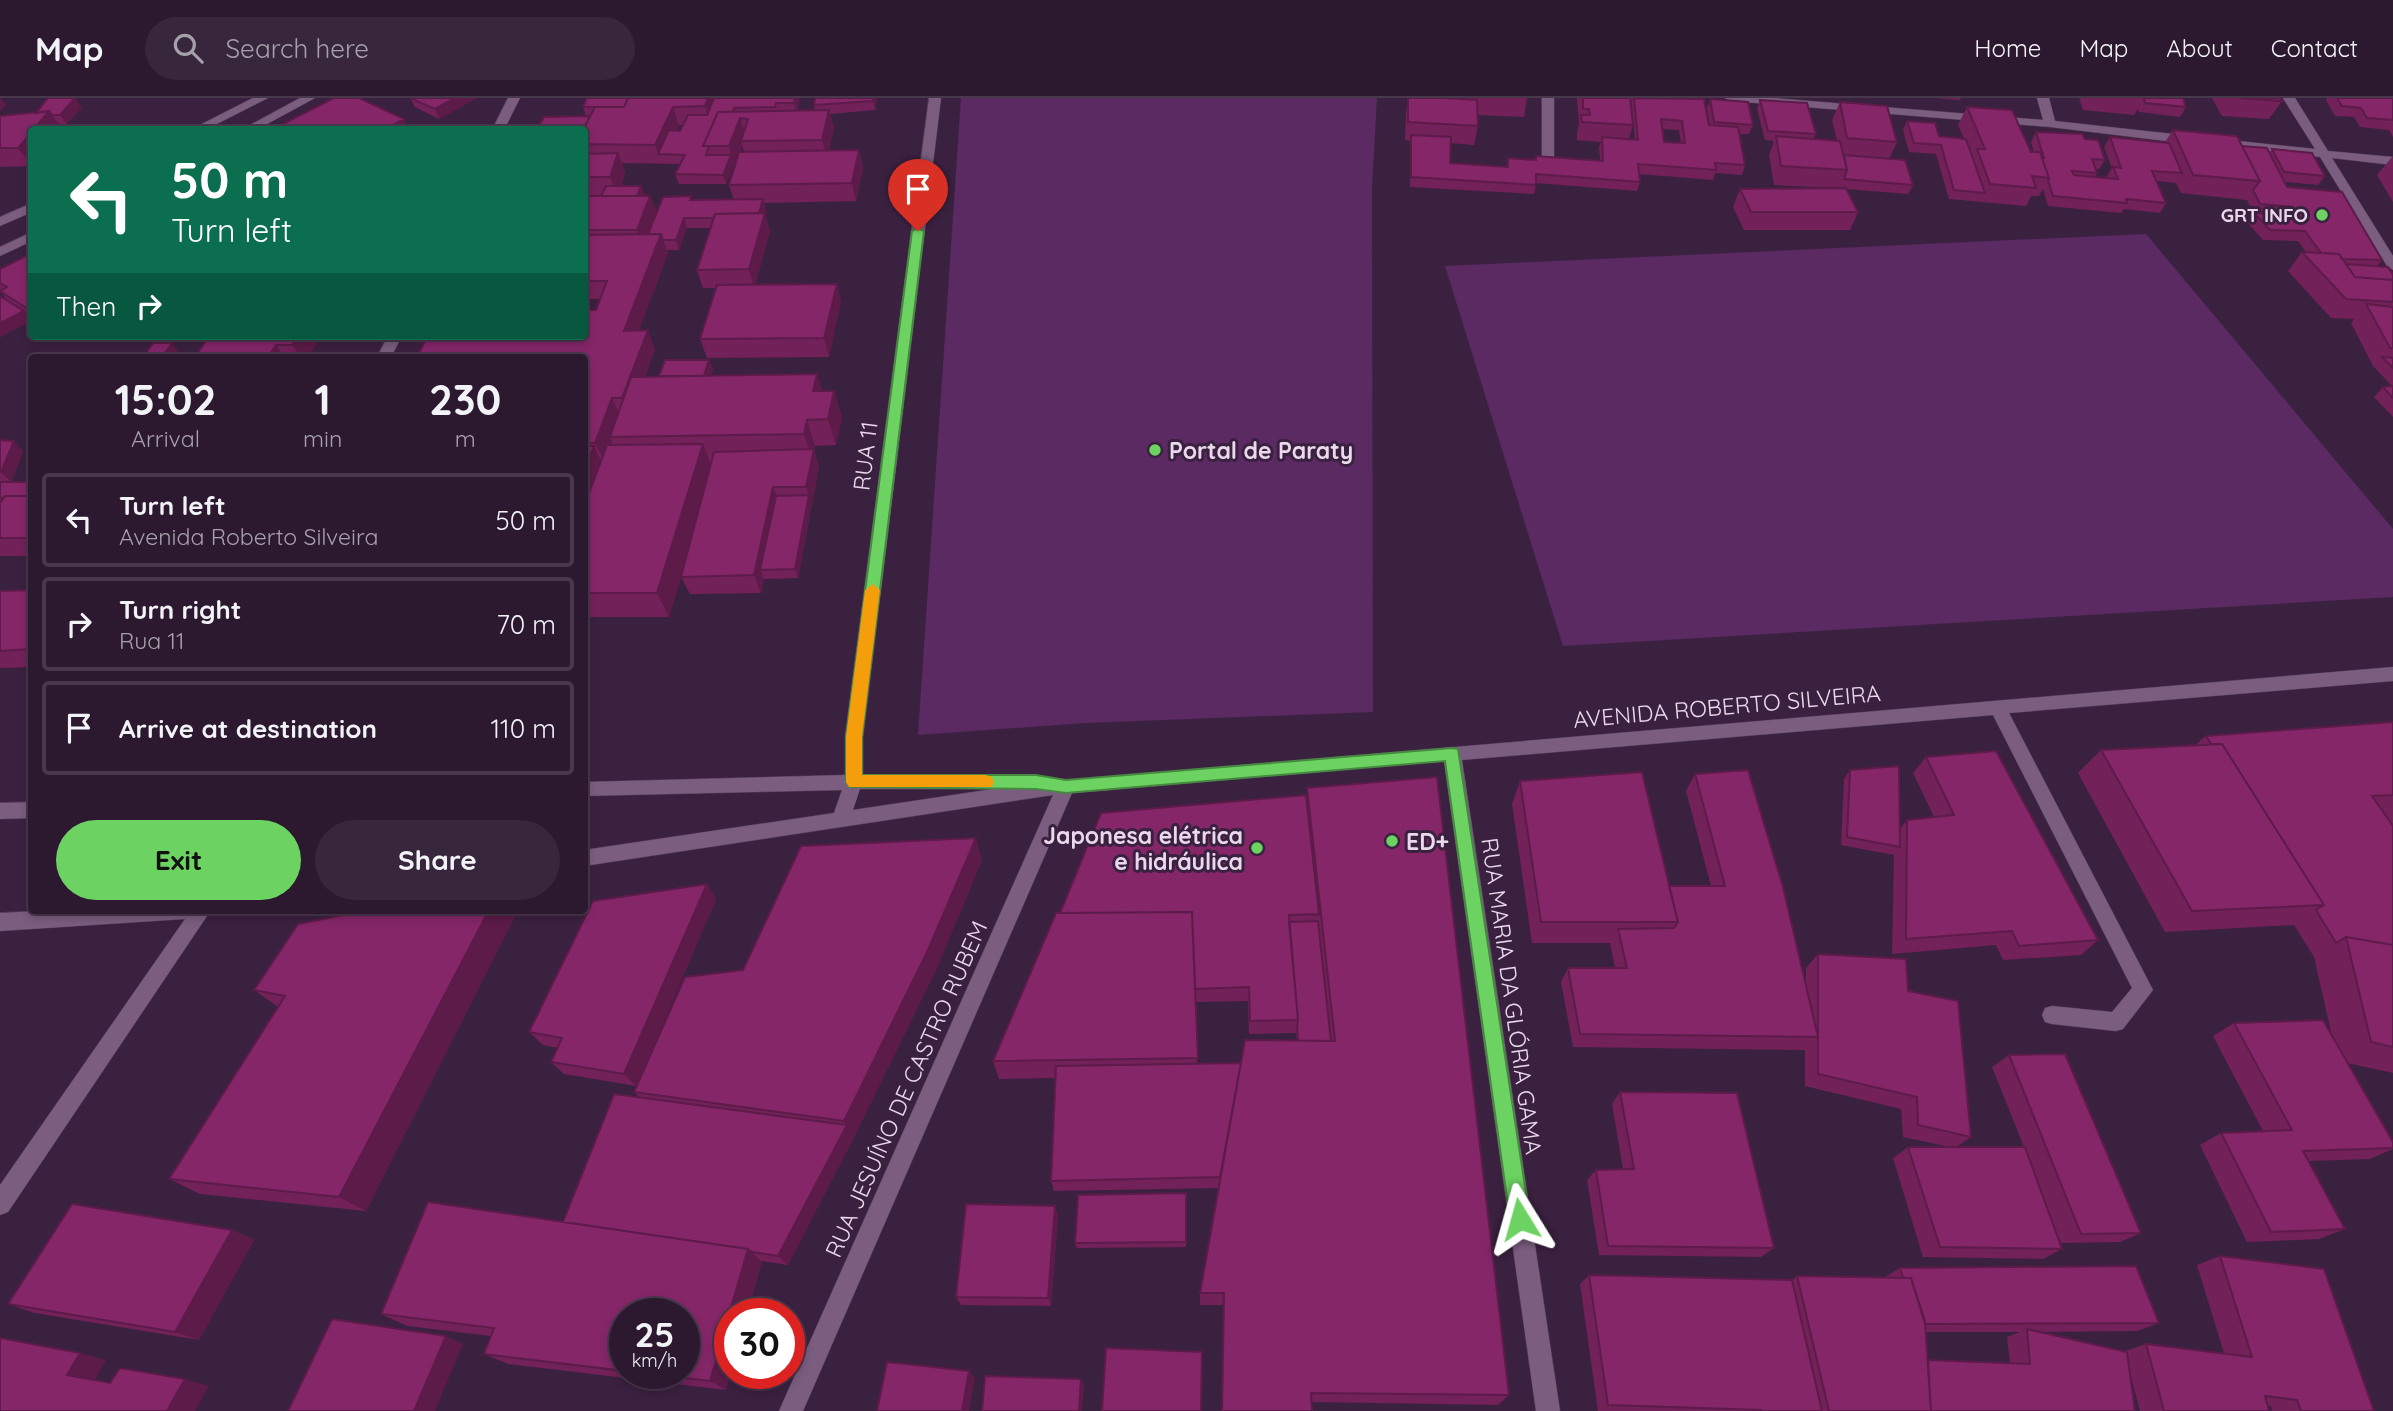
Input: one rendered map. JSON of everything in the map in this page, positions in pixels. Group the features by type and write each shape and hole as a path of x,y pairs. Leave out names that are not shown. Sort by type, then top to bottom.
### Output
{"street":[{"path":"203,126 262,98"},
{"path":"254,126 309,98"},
{"path":"500,126 514,98"},
{"name":"RUA 11","path":"841,819 854,782 854,737 935,98"},
{"path":"1548,98 1548,165"},
{"path":"1731,98 2050,124 2393,162"},
{"path":"2043,98 2050,124"},
{"path":"2289,98 2393,266"},
{"path":"0,222 28,209"},
{"path":"4,246 28,237"},
{"name":"AVENIDA ROBERTO SILVEIRA","path":"588,857 1066,786 2393,674"},
{"path":"1998,708 2144,990 2116,1022 2052,1015"},
{"name":"RUA MARIA DA GLÓRIA GAMA","path":"1452,754 1548,1411"},
{"name":"AVENIDA ROBERTO SILVEIRA","path":"588,789 854,782 1036,782 1066,786"},
{"name":"RUA JESUÍNO DE CASTRO RUBEM","path":"791,1411 1066,786"},
{"path":"0,811 28,810"},
{"path":"0,922 134,914"},
{"path":"0,1204 198,914"}],"shaded area":[{"name":"Portal de Paraty","path":"961,98 1377,98 1372,187 1373,712 1085,723 918,735"},
{"path":"2146,234 2393,529 2393,597 1563,646 1445,266"}],"building":[{"path":"48,98 75,98 60,115 52,115 49,111 36,113"},
{"path":"334,98 359,98 404,119 391,126 279,126"},
{"path":"410,98 455,98 435,109"},
{"path":"587,98 628,98 624,107 583,107"},
{"path":"628,98 708,98 705,106 673,107 655,145 588,144 588,126 585,126 595,107 624,107"},
{"path":"714,98 795,98 794,103 776,103 775,107 734,108 733,112 718,112 703,146 709,146 706,155 731,155 723,175 675,174 685,155 658,154 669,130 680,131 688,115 707,115"},
{"path":"815,98 874,98 873,101 814,105"},
{"path":"1408,98 1477,100 1478,126 1408,122"},
{"path":"1583,98 1630,98 1633,125 1582,122 1581,115 1590,115 1589,109 1583,109"},
{"path":"1634,98 1704,99 1709,125 1738,127 1745,165 1715,163 1716,170 1638,164 1640,182 1536,174 1536,185 1411,177 1411,135 1451,137 1450,163 1508,167 1508,158 1536,160 1536,156 1603,161 1602,137 1638,140","holes":["1661,119 1682,121 1685,143 1664,142"]},
{"path":"2144,98 2183,98 2186,107 2145,103"},
{"path":"2241,98 2280,98 2282,101"},
{"path":"2337,98 2393,98 2393,120 2367,118 2361,108 2342,106"},
{"path":"1710,99 1748,102 1753,125 1714,122"},
{"path":"1760,100 1807,103 1816,134 1768,131"},
{"path":"1840,102 1887,106 1897,142 1847,138"},
{"path":"1967,107 2012,110 2031,152 2040,152 2049,178 2032,176 2036,188 1990,184 1977,149 1985,149"},
{"path":"829,110 822,140 741,141 748,119 740,118 729,146 703,146 718,112"},
{"path":"49,111 36,126 28,126 28,137 18,148 0,148 0,116"},
{"path":"590,116 585,126 538,126 544,117"},
{"path":"1907,121 1935,123 1939,136 1966,139 1985,193 1954,190 1941,145 1914,143"},
{"path":"2173,130 2237,136 2260,181 2193,175"},
{"path":"2036,132 2082,134 2085,139 2098,140 2105,160 2092,159 2097,173 2072,171 2074,175 2118,179 2113,167 2121,168 2110,137 2169,143 2182,173 2152,171 2166,203 2126,199 2127,203 2053,196"},
{"path":"1776,136 1840,141 1847,170 1781,166"},
{"path":"2242,146 2267,148 2287,187 2342,192 2382,260 2342,259 2339,254 2321,253 2305,231 2270,230 2254,213 2296,215 2293,207 2260,204 2253,190 2260,181"},
{"path":"2272,149 2312,153 2325,176 2284,172"},
{"path":"859,150 852,183 729,185 739,152"},
{"path":"618,153 610,177 588,177 588,154"},
{"path":"1844,155 1905,160 1913,185 1844,179 1847,170"},
{"path":"606,186 641,186 637,196 601,196"},
{"path":"1846,188 1858,212 1751,212 1740,189"},
{"path":"588,196 650,196 637,230 588,230"},
{"path":"691,196 690,200 763,199 759,213 684,218 676,240 663,240 661,234 648,234 663,197"},
{"path":"765,213 749,269 697,270 715,214"},
{"path":"661,234 624,331 648,330 622,398 612,398 595,443 588,443 588,354 418,354 425,341 588,340 588,310 596,310 607,281 588,281 588,235"},
{"path":"2302,252 2339,254 2355,277 2393,280 2393,302 2346,299"},
{"path":"28,257 28,306 25,307 0,291 7,287 0,283 0,269"},
{"path":"2346,264 2388,267 2393,280 2355,277"},
{"path":"837,284 824,338 700,339 717,285"},
{"path":"0,296 24,311 0,323"},
{"path":"2366,304 2393,307 2393,348 2390,348"},
{"path":"206,340 295,340 292,345 276,345 270,354 197,354"},
{"path":"153,343 172,343 164,354 145,354"},
{"path":"2382,357 2393,358 2393,368"},
{"path":"665,360 709,360 704,376 659,376"},
{"path":"817,374 813,391 834,391 828,419 807,420 804,434 610,437 631,377"},
{"path":"2393,386 2393,398 2383,387"},
{"path":"0,440 14,441 1,472 0,472"},
{"path":"703,444 657,593 588,593 588,496 607,445"},
{"path":"588,446 594,446 588,460"},
{"path":"814,449 806,487 773,487 754,575 681,577 714,452"},
{"path":"0,482 28,482 28,496 0,498"},
{"path":"809,495 795,569 760,570 776,496"},
{"path":"5,496 28,496 28,538 0,538 0,503"},
{"path":"28,590 28,649 0,651 0,591"},
{"path":"2393,722 2393,795 2372,796 2393,826 2393,945 2346,937 2336,943 2316,910 2324,905 2222,744 2211,744 2206,736"},
{"path":"2222,744 2324,905 2192,911 2101,750"},
{"path":"1996,751 2098,940 2019,946 2012,931 1906,939 1907,820 1954,815 1926,757"},
{"path":"1899,766 1900,847 1847,837 1850,770"},
{"path":"1748,770 1783,887 1818,1037 1580,1034 1568,968 1627,968 1618,929 1674,928 1678,922 1669,886 1725,886 1695,774"},
{"path":"1642,772 1678,922 1541,922 1520,781"},
{"path":"1437,777 1509,1395 1311,1393 1312,1411 1222,1411 1224,1293 1200,1293 1245,1040 1335,1041 1307,788"},
{"path":"1306,795 1319,914 1289,915 1298,1020 1250,1021 1249,987 1195,989 1192,912 1060,913 1101,813"},
{"path":"976,838 928,950 844,1121 634,1092 685,977 743,970 801,846"},
{"path":"707,884 624,1074 551,1062 562,1038 529,1032 593,901"},
{"path":"1192,912 1198,1058 993,1061 1056,913"},
{"path":"349,914 487,914 339,1197 169,1179 285,996 254,990 298,924"},
{"path":"1318,921 1331,1041 1298,1041 1289,922"},
{"path":"2346,937 2393,945 2393,1047 2371,1042"},
{"path":"1818,954 1906,959 1908,991 1958,1001 1971,1137 1918,1125 1917,1097 1818,1074"},
{"path":"2323,1020 2393,1142 2393,1148 2303,1151 2345,1229 2271,1232 2221,1133 2292,1130 2234,1023"},
{"path":"2065,1054 2141,1233 2081,1234 2009,1055"},
{"path":"1241,1063 1220,1177 1051,1181 1056,1066"},
{"path":"1620,1092 1737,1093 1774,1248 1608,1246 1596,1170 1634,1169"},
{"path":"614,1094 847,1125 778,1256 748,1249 563,1222"},
{"path":"1908,1147 2025,1147 2062,1249 1940,1247"},
{"path":"1186,1193 1186,1242 1075,1243 1078,1195"},
{"path":"428,1202 748,1249 734,1298 714,1298 714,1367 710,1381 700,1380 700,1298 609,1298 609,1369 484,1354 494,1328 381,1314"},
{"path":"72,1204 232,1230 175,1332 8,1304"},
{"path":"966,1204 1055,1206 1048,1298 956,1297"},
{"path":"2220,1256 2324,1269 2374,1411 2301,1411 2297,1400 2265,1396 2269,1411 2164,1411 2146,1344 2252,1357"},
{"path":"2136,1266 2159,1323 1925,1324 1911,1278 1903,1278 1900,1268"},
{"path":"1589,1275 1792,1280 1822,1411 1608,1405"},
{"path":"1797,1276 1911,1278 1925,1321 1931,1411 1829,1411"},
{"path":"332,1319 446,1336 414,1411 288,1411"},
{"path":"2027,1329 2127,1352 2135,1411 1931,1411 1928,1360 2030,1364"},
{"path":"0,1338 80,1353 67,1375 110,1383 120,1368 185,1379 167,1411 0,1411"},
{"path":"1106,1348 1202,1352 1201,1411 1102,1411"},
{"path":"887,1362 969,1371 962,1411 877,1411"},
{"path":"985,1376 1081,1379 1079,1411 982,1411"}],"slow traffic":[{"path":"873,590 854,737 854,782 986,782"}],"place":[{"name":"GRT INFO","path":"2322,215"},
{"name":"Portal de Paraty","path":"1155,450"},
{"name":"ED+","path":"1392,841"},
{"name":"Japonesa elétrica e hidráulica","path":"1257,848"}],"route":[{"path":"918,231 854,737 854,782 1036,782 1066,786 1452,754 1520,1219"}]}
